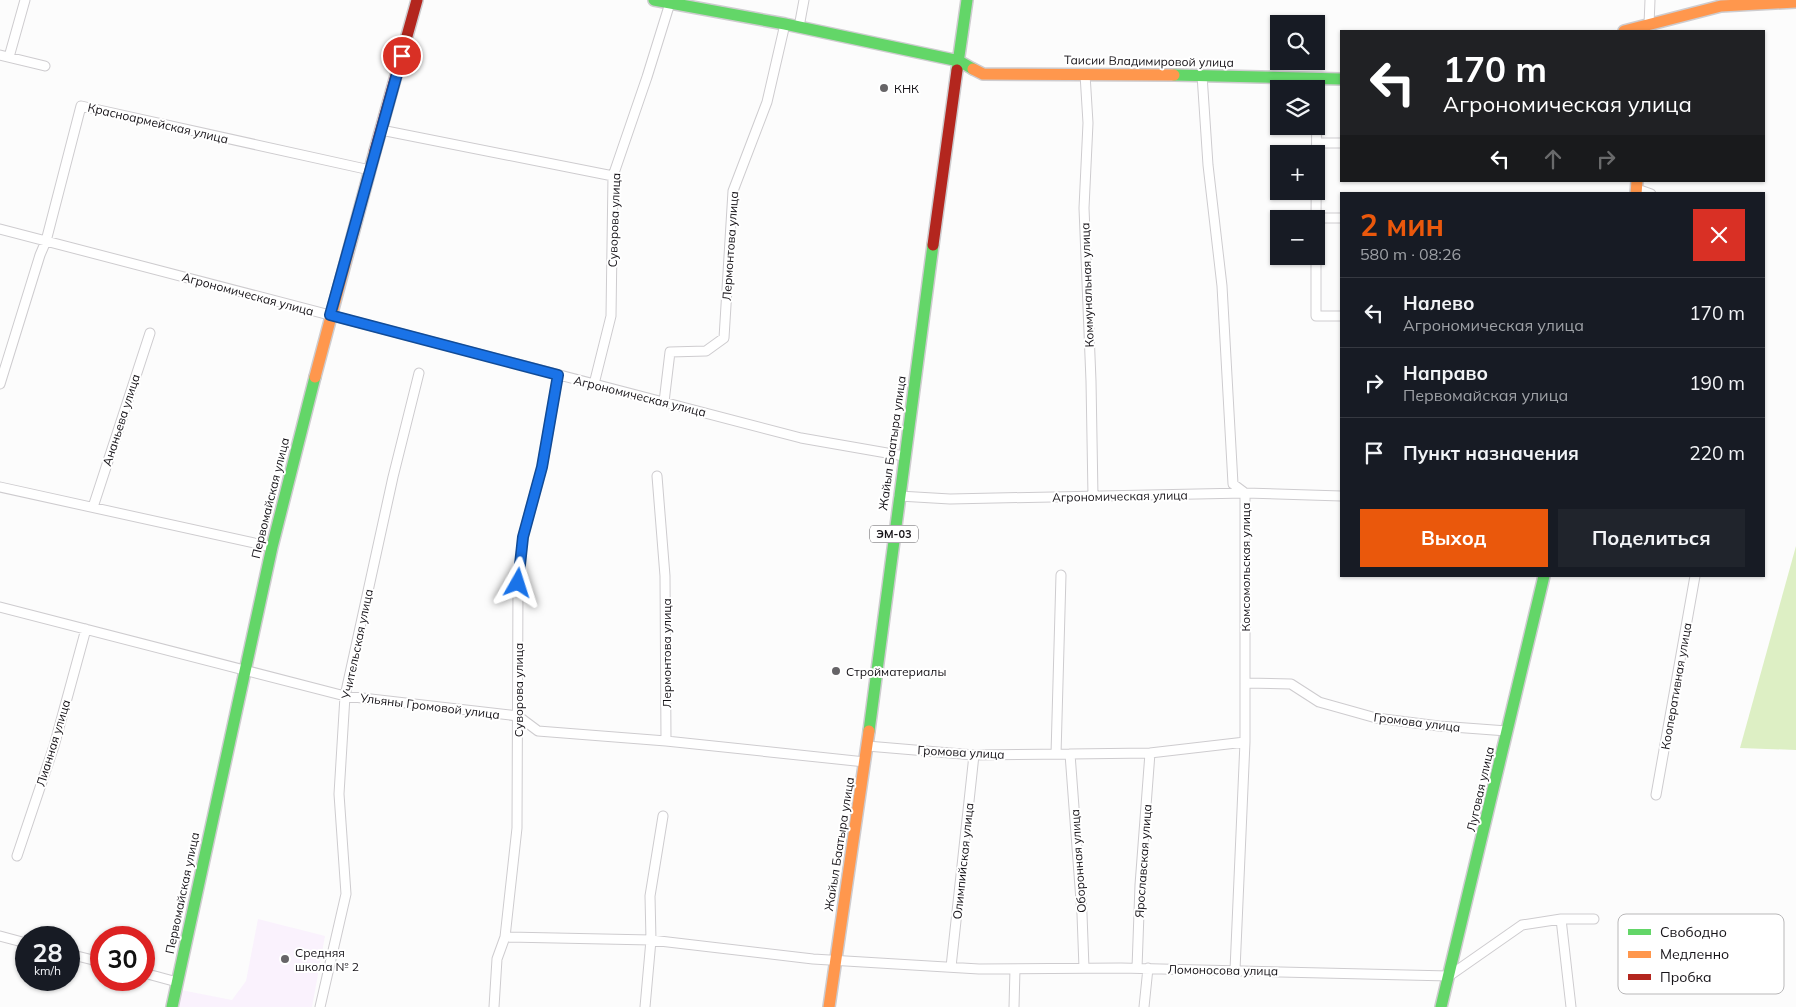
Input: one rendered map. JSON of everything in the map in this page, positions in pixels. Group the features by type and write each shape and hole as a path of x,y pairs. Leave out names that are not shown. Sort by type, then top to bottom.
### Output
{"main road":[{"name":"Первомайская улица","path":"172,1007 272,547 330,315 417,0"},
{"path":"654,0 799,27"},
{"name":"ЭМ-03","path":"959,61 967,0"},
{"path":"1628,30 1721,6 1796,2"},
{"name":"Таисии Владимировой улица","path":"799,27 959,61 983,74 1202,75 1340,79"},
{"name":"Жайыл Баатыра улица","path":"829,1007 865,762 904,456 959,61"},
{"name":"Луговая улица","path":"1441,1007 1544,577"}],"street":[{"path":"25,0 4,56 45,66"},
{"path":"799,27 804,0"},
{"path":"1649,25 1650,0"},
{"name":"Суворова улица","path":"594,384 612,316 613,176 670,3"},
{"name":"Лермонтова улица","path":"664,402 670,352 706,351 724,338 733,191 767,102 785,24"},
{"name":"Коммунальная улица","path":"1085,74 1088,123 1084,208 1091,381 1093,496"},
{"name":"Комсомольская улица","path":"1202,75 1203,111 1222,286 1233,484 1246,493 1245,742 1235,970"},
{"path":"1316,210 1317,78"},
{"name":"Красноармейская улица","path":"0,384 46,241 81,106 370,170"},
{"path":"381,130 613,176"},
{"path":"1316,143 1340,143"},
{"path":"1325,219 1340,218"},
{"name":"Агрономическая улица","path":"0,229 801,438 904,456"},
{"path":"1316,265 1316,316 1340,316"},
{"name":"Ананьева улица","path":"93,507 150,333"},
{"name":"Учительская улица","path":"320,1007 346,894 339,794 345,696 393,477 419,373"},
{"name":"Суворова улица","path":"494,1007 498,959 505,938 517,828 518,583 523,537 542,467 558,375"},
{"name":"Лермонтова улица","path":"657,476 666,576 666,742"},
{"path":"0,487 272,547"},
{"name":"Агрономическая улица","path":"899,496 950,499 1246,493 1340,496"},
{"path":"1056,754 1061,575"},
{"name":"Кооперативная улица","path":"1656,795 1695,577"},
{"name":"Ульяны Громовой улица","path":"0,607 345,696 518,716 538,731 865,762"},
{"name":"Лианная улица","path":"17,856 54,746 86,629"},
{"name":"Громова улица","path":"1245,683 1292,684 1319,702 1376,718 1439,726 1507,731"},
{"name":"Громова улица","path":"867,746 974,755 1070,754 1150,753 1245,742"},
{"name":"Ярославская улица","path":"1137,968 1140,885 1150,753"},
{"name":"Оборонная улица","path":"1070,754 1082,914 1084,968"},
{"name":"Олимпийская улица","path":"951,967 974,755"},
{"path":"645,1007 651,940 650,896 663,816"},
{"path":"1449,976 1522,925 1560,919 1594,918"},
{"path":"1560,919 1571,1007"},
{"path":"0,936 15,940"},
{"name":"Ломоносова улица","path":"505,938 651,940 836,960 951,967 1148,968 1449,976"},
{"path":"1014,1007 1015,968"},
{"path":"1144,1007 1148,968"},
{"path":"155,976 177,982"}],"shaded area":[{"name":"Средняя школа № 2","path":"258,919 325,936 312,1007 178,1007 181,990 232,1000 246,981"}],"green space":[{"path":"1796,546 1796,750 1740,748"}],"traffic: fast":[{"path":"654,0 785,24 959,61 973,69"},
{"path":"957,70 967,0"},
{"path":"1174,75 1340,79"},
{"path":"869,731 933,245"},
{"path":"172,1007 272,547 315,377"},
{"path":"1441,1007 1544,577"}],"traffic: slow":[{"path":"1628,30 1721,6 1796,2"},
{"path":"973,69 983,74 1174,75"},
{"path":"315,377 375,151"},
{"path":"1636,192 1637,182"},
{"path":"829,1007 869,731"}],"traffic: jam":[{"path":"375,151 417,0"},
{"path":"933,245 957,70"}],"place":[{"name":"КНК","path":"884,88"},
{"name":"Стройматериалы","path":"836,671"},
{"name":"Средняя школа № 2","path":"285,959"}],"route":[{"path":"402,56 330,315 558,375 542,467 523,537 518,583"}]}
